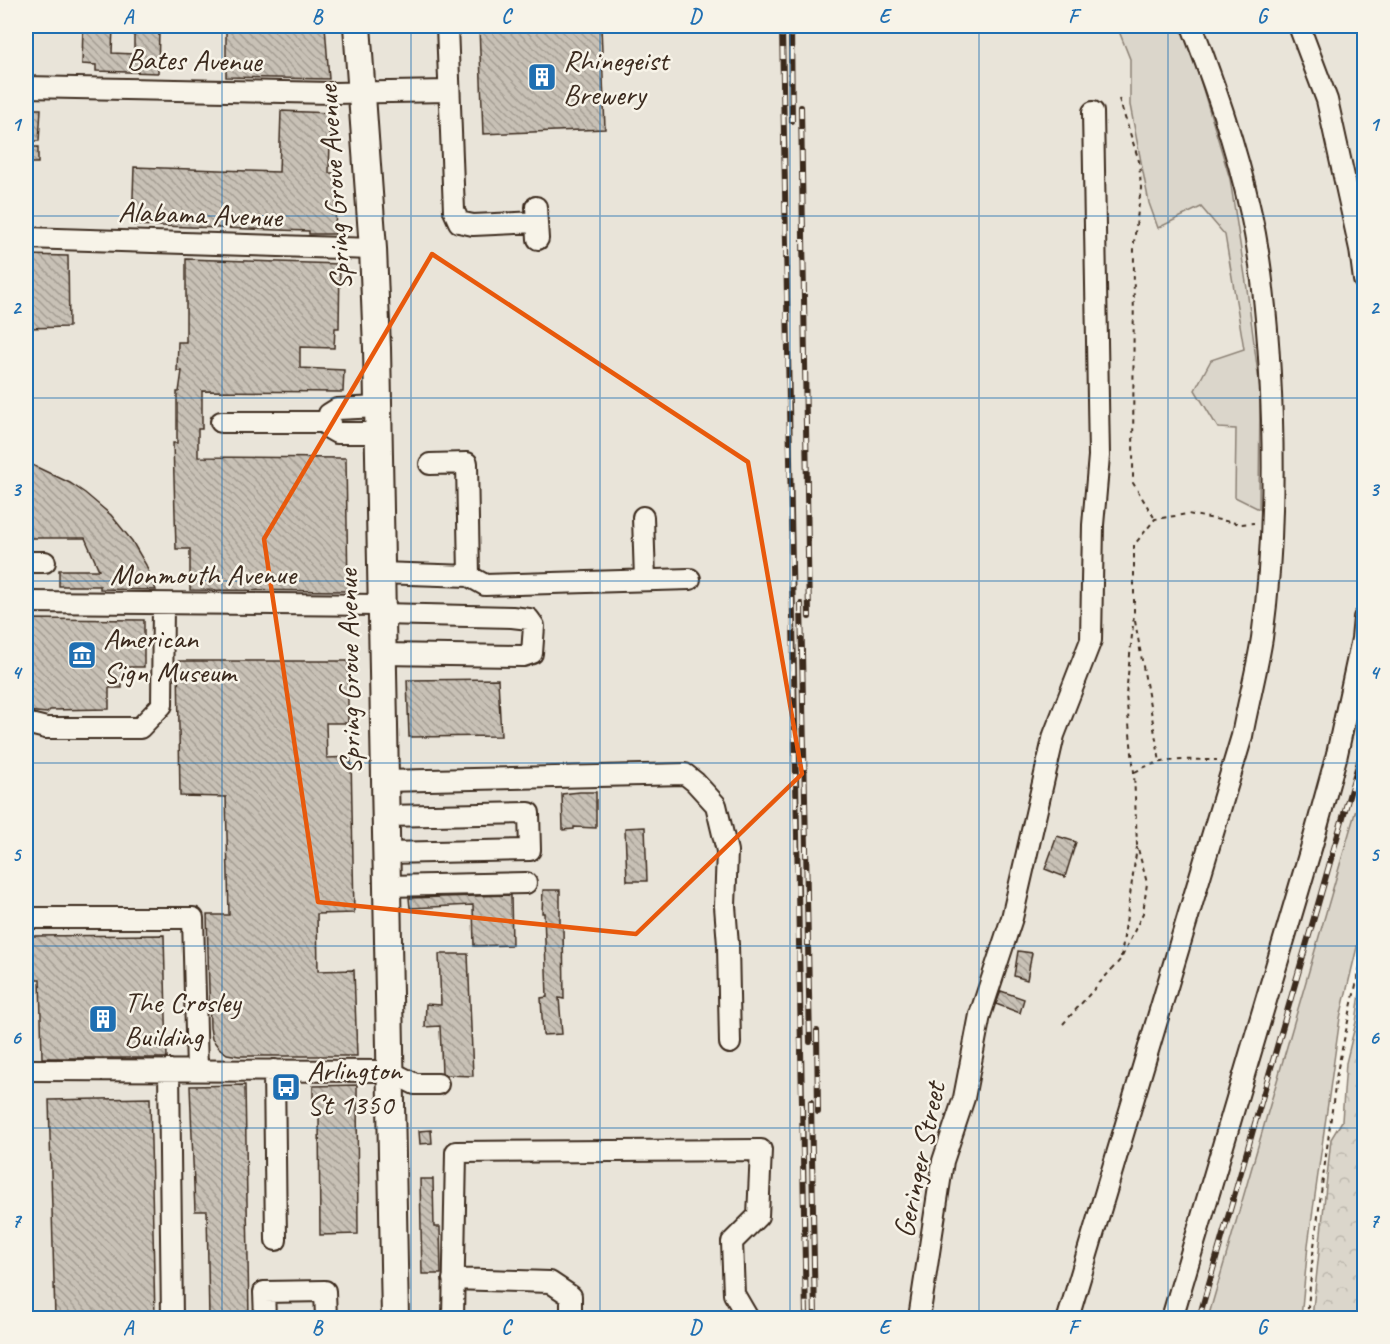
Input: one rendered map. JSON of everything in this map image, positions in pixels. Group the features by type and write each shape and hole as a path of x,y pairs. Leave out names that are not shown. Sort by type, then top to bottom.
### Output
{"main road":[{"name":"Spring Grove Avenue","path":"357,26 372,249 378,407 395,1318"}],"street":[{"path":"447,26 454,211 459,222 472,225 537,222"},
{"path":"1068,1318 1242,736 1262,640 1270,575 1274,487 1271,384 1265,305 1255,233 1236,153 1211,75 1192,26"},
{"path":"1299,26 1327,100 1365,280"},
{"name":"Bates Avenue","path":"26,87 361,93 449,91"},
{"name":"Geringer Street","path":"919,1318 943,1161 964,1098 980,1015 1012,918 1054,735 1091,640 1093,525 1099,456 1093,112"},
{"name":"Alabama Avenue","path":"26,238 372,249"},
{"path":"378,407 337,409 329,414 330,429 337,433 378,433"},
{"path":"221,422 330,422"},
{"path":"430,464 467,463 469,576"},
{"path":"644,517 645,580"},
{"path":"380,573 469,576 485,585 690,579"},
{"name":"Monmouth Avenue","path":"26,603 380,610 512,617 529,619 534,626 532,652 523,656 381,654"},
{"path":"26,723 46,728 140,728 162,705 163,604"},
{"path":"1172,1318 1312,845 1337,754 1365,618"},
{"path":"384,781 685,774 716,805 727,851 725,906 730,1043"},
{"path":"385,816 529,813 530,850 386,853"},
{"path":"387,886 526,883"},
{"path":"26,918 194,918 198,1070"},
{"path":"26,1070 389,1071 415,1084 438,1084"},
{"path":"169,1070 172,1318"},
{"path":"274,1070 276,1240"},
{"path":"453,1318 456,1152 761,1150 758,1216 732,1242 734,1294 748,1318"},
{"path":"453,1279 550,1282 571,1296 571,1318"},
{"path":"264,1318 264,1292 325,1291 326,1318"}],"path":[{"path":"1119,99 1139,161 1141,188 1134,242 1133,483 1155,519"},
{"path":"1121,959 1137,845 1134,772 1126,695 1134,615 1134,545 1155,519 1188,514 1241,524 1272,523"},
{"path":"1134,615 1160,762"},
{"path":"1134,772 1147,765 1172,760 1234,760"},
{"path":"1063,1024 1121,959 1143,913 1147,883 1137,845"},
{"path":"1307,1318 1337,1072 1365,948"}],"highlighted area":[{"path":"432,254 748,462 802,774 636,934 318,902 264,539"}],"shaded area":[{"path":"26,26 1364,26 1364,782 1208,1318 26,1318"}],"green space":[{"path":"1117,26 1180,26 1190,46 1230,179 1260,390 1259,509 1235,497 1236,429 1218,428 1195,390 1211,360 1244,349 1225,235 1201,207 1158,228 1149,203 1130,105 1130,59"},
{"path":"1364,782 1364,918 1340,1018 1308,1245 1301,1318 1208,1318"},
{"path":"1364,964 1364,1318 1312,1318 1331,1139 1342,1121 1346,1063 1356,1022"}],"building":[{"path":"83,26 113,26 112,53 134,54 134,31 159,31 158,73 96,71 96,65 82,64"},
{"path":"226,26 325,26 329,79 226,77"},
{"name":"Rhinegeist Brewery","path":"479,26 601,26 605,129 483,134"},
{"path":"30,109 41,109 39,141 29,141"},
{"path":"281,111 331,113 329,173 337,173 335,234 309,234 309,231 132,225 134,167 279,172"},
{"path":"26,147 38,147 38,163 26,163"},
{"path":"26,255 68,256 69,327 26,328"},
{"path":"186,259 340,264 339,328 335,328 334,348 300,347 300,368 344,370 343,392 202,391 202,429 198,429 198,457 346,458 348,591 190,590 190,549 176,549 173,443 177,443 177,392 179,392 182,371 177,371 178,342 186,342"},
{"path":"26,462 70,483 111,515 132,541 146,565 156,590 59,586 59,570 99,570 85,538 26,538"},
{"path":"26,619 144,620 144,667 122,667 122,688 109,688 109,709 50,710 47,713 26,711"},
{"path":"178,661 348,661 348,723 326,723 327,758 351,757 354,913 317,914 318,971 354,970 357,1056 239,1056 227,1054 212,1039 207,915 229,915 226,797 180,796"},
{"path":"498,679 501,736 409,737 407,680"},
{"path":"596,792 596,828 574,827 574,829 563,830 562,794"},
{"path":"645,827 647,881 627,881 625,828"},
{"path":"1057,836 1076,842 1065,877 1045,869"},
{"path":"543,890 560,890 564,999 559,998 562,1034 543,1035 541,998 547,997 544,913 542,913"},
{"path":"511,895 512,945 474,946 473,905 410,908 409,898"},
{"name":"The Crosley Building","path":"164,935 167,1058 42,1058 40,979 26,979 26,936"},
{"path":"1018,951 1032,953 1027,980 1014,976"},
{"path":"439,954 468,954 473,1076 442,1073 440,1026 425,1027 426,1004 441,1005"},
{"path":"1001,991 1024,999 1020,1013 996,1004"},
{"path":"245,1085 249,1318 209,1318 207,1211 195,1211 190,1086"},
{"path":"357,1085 358,1234 320,1235 319,1115 313,1115 313,1086"},
{"path":"150,1098 155,1318 55,1318 49,1100"},
{"path":"431,1130 432,1143 420,1144 419,1131"},
{"path":"420,1179 433,1179 434,1227 440,1227 441,1274 422,1274"}],"railway":[{"path":"782,26 806,1318"},
{"path":"791,26 792,121"},
{"path":"801,107 809,617"},
{"path":"801,604 810,1042"},
{"path":"1199,1318 1364,744"},
{"path":"817,1031 818,1112"},
{"path":"811,1102 815,1318"}],"place":[{"name":"Rhinegeist Brewery","path":"542,77"},
{"name":"American Sign Museum","path":"82,655"},
{"name":"The Crosley Building","path":"103,1019"},
{"name":"Arlington St 1350","path":"286,1087"}]}
